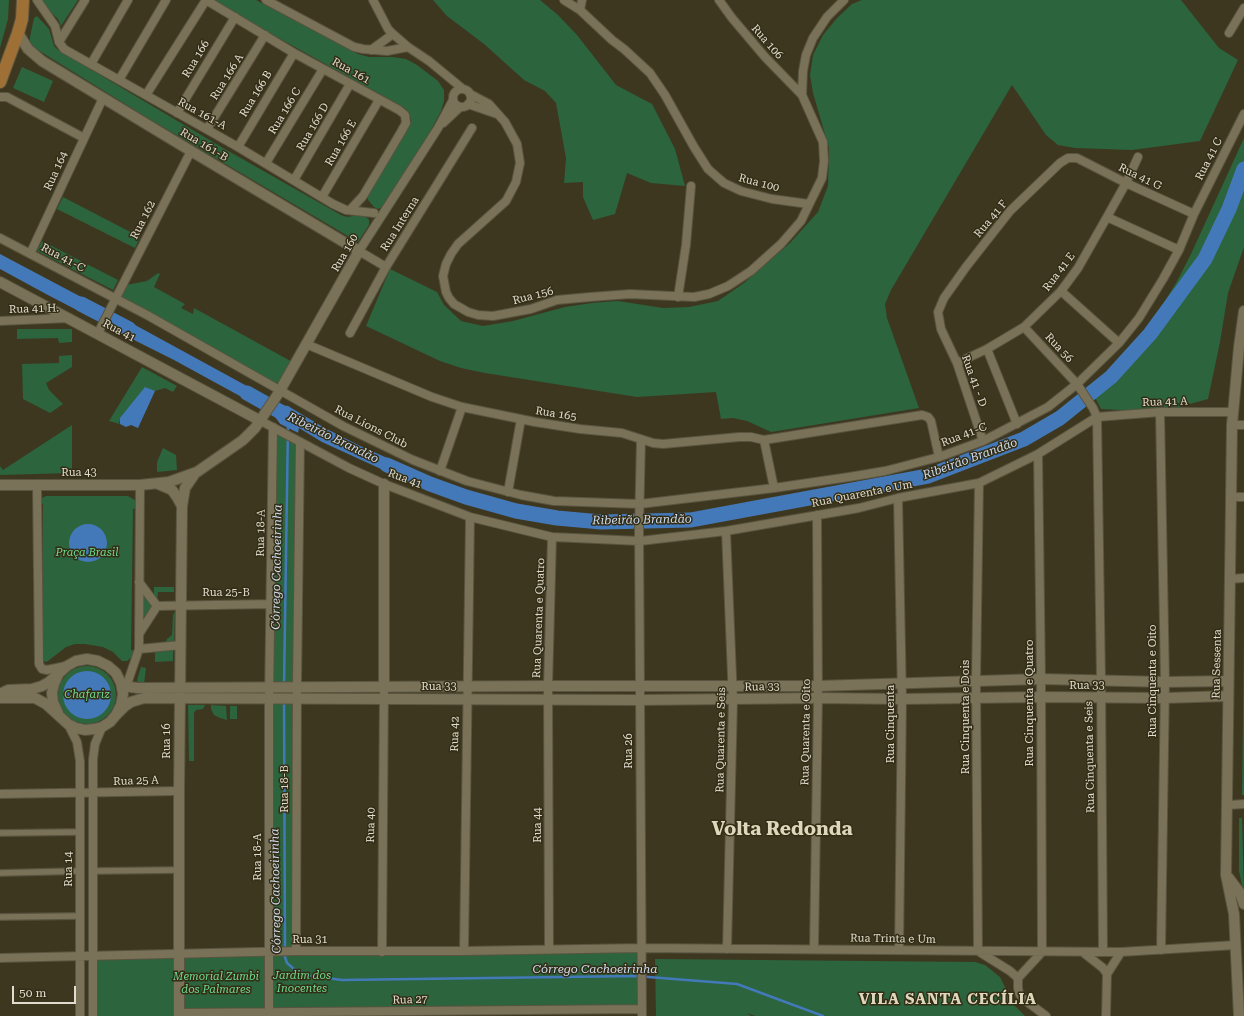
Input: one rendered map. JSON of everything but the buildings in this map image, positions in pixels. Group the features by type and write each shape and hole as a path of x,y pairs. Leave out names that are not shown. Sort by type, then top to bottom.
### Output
{"main road":[{"path":"0,82 22,19 23,0"}],"street":[{"path":"37,0 55,26 59,42"},
{"path":"59,42 85,0"},
{"path":"91,64 128,0"},
{"path":"119,80 166,0"},
{"path":"146,95 206,0"},
{"name":"Rua 161","path":"206,0 294,53 402,112 406,118 406,123 363,196 350,210"},
{"path":"266,0 354,47 387,51 408,47"},
{"name":"Rua 156","path":"373,0 388,29 408,47 429,61 466,92 489,104 505,122 517,144 520,163 516,182 506,201 458,244 446,264 443,276 446,292 454,304 468,312 478,315 493,316 531,309 557,300 630,294 678,297 694,297 709,294 728,286 751,271 781,244 801,221 809,204"},
{"name":"Rua 100","path":"564,0 580,10 650,73 666,94 694,147 708,169 724,183 741,191 772,199 809,204"},
{"path":"580,10 582,0"},
{"name":"Rua 106","path":"719,0 765,57 802,95"},
{"path":"809,204 822,178 824,161 822,142 802,95 803,71 806,55 813,38 827,17 844,0"},
{"path":"1230,33 1244,8"},
{"name":"Rua 166","path":"177,113 235,17"},
{"name":"Rua 161-B","path":"18,33 24,44 37,57 386,267"},
{"path":"371,50 393,34"},
{"name":"Rua 166 A","path":"207,129 265,36"},
{"name":"Rua 161-A","path":"59,42 64,49 207,129 340,207 377,215"},
{"name":"Rua 166 B","path":"238,147 294,53"},
{"name":"Rua 166 C","path":"266,163 323,69"},
{"name":"Rua 156","path":"446,75 453,97"},
{"name":"Rua 166 D","path":"294,180 350,84"},
{"path":"464,106 470,99 466,92 457,90 453,97 456,105 498,114"},
{"path":"0,97 7,97 84,138"},
{"name":"Rua 160","path":"279,392 359,251 377,215 438,128 453,97"},
{"name":"Rua 164","path":"30,254 103,98"},
{"name":"Rua 166 E","path":"322,197 379,100"},
{"name":"Rua 160","path":"438,128 464,106"},
{"name":"Rua 41 C","path":"1194,214 1244,114"},
{"name":"Rua Interna","path":"350,333 386,267 472,128"},
{"name":"Rua 162","path":"99,330 191,151"},
{"name":"Rua 41 E","path":"957,363 987,349 1024,327 1061,291 1078,268 1108,217 1138,156"},
{"name":"Rua 41 F","path":"938,312 944,298 1010,210 1060,163 1068,158 1077,158"},
{"name":"Rua 41 G","path":"1077,158 1126,183 1194,214"},
{"path":"678,297 686,245 691,186"},
{"path":"363,196 365,204 377,215"},
{"name":"Rua 41-C","path":"640,504 774,488 885,470 939,457 983,441 1017,424 1048,407 1077,384 1119,344 1139,318 1163,279 1194,214"},
{"path":"1108,217 1178,250"},
{"name":"Rua 41-C","path":"0,238 115,298"},
{"name":"Rua 41","path":"0,282 70,318 99,330 273,427 384,484 470,517 552,537 640,541"},
{"path":"1061,291 1119,344"},
{"name":"Rua Lions Club","path":"115,298 279,392 358,434 440,471 467,481 508,492 554,501 640,504"},
{"name":"Rua Sessenta","path":"1239,1016 1240,948 1226,875 1232,425 1244,311"},
{"name":"Rua 41 - D","path":"938,312 941,329 957,363 983,441"},
{"name":"Rua 41 H.","path":"0,321 70,318"},
{"name":"Rua 56","path":"1024,327 1077,384 1082,394 1093,408 1097,417"},
{"name":"Rua 165","path":"306,344 432,397 462,407 580,429 622,433 653,443 663,444 739,437 751,437 764,440 922,415 928,417 931,421 939,457"},
{"path":"987,349 1017,424"},
{"path":"262,420 279,392"},
{"path":"440,471 462,407"},
{"name":"Rua 41 A","path":"1097,417 1160,412 1233,412"},
{"name":"Rua Cinquenta e Oito","path":"1160,412 1165,682 1161,950"},
{"name":"Rua Quarenta e Um","path":"640,541 726,531 859,508 898,498 979,483 1038,454 1097,417"},
{"name":"Rua Cinquenta e Seis","path":"1097,417 1103,952"},
{"path":"508,492 521,419"},
{"name":"Rua 43","path":"0,485 140,485 158,484 176,480 197,472 243,440 262,420"},
{"path":"1232,425 1244,425"},
{"name":"Rua 18-A","path":"269,1014 271,952 270,698 273,427"},
{"name":"Rua 26","path":"641,439 640,700 642,1013"},
{"path":"764,440 774,488"},
{"name":"Rua 18-B","path":"294,951 295,687 299,441"},
{"name":"Rua Cinquenta e Quatro","path":"1038,454 1042,952"},
{"name":"Rua 16","path":"179,1015 179,791 182,506 185,488 190,479 197,472"},
{"name":"Rua Cinquenta e Dois","path":"978,951 976,681 979,483"},
{"path":"158,484 172,490 182,506"},
{"path":"384,484 384,687"},
{"path":"116,715 121,705 123,688 139,649 140,485"},
{"path":"37,486 39,664 42,669 47,670 67,666"},
{"path":"1231,497 1244,497"},
{"name":"Rua Cinquenta","path":"898,498 902,684 899,950"},
{"name":"Rua Quarenta e Oito","path":"814,949 818,698 817,515"},
{"name":"Rua 42","path":"464,951 470,517"},
{"name":"Rua Quarenta e Seis","path":"726,531 733,686 727,949"},
{"name":"Rua Quarenta e Quatro","path":"549,700 548,686 552,537"},
{"path":"1230,579 1244,578"},
{"path":"139,582 157,606 139,634"},
{"name":"Rua 25-B","path":"157,606 271,604"},
{"path":"139,649 181,645"},
{"path":"0,694 8,690 37,688 59,674 67,666 76,661 87,659 98,661 108,666 116,673 123,688"},
{"path":"59,674 54,684 52,693 53,702 64,721"},
{"name":"Rua 33","path":"271,688 468,686 818,686 1041,679 1165,682 1228,681"},
{"name":"Rua 40","path":"382,952 384,687"},
{"path":"123,688 270,698"},
{"path":"0,698 35,698 46,704 64,721 76,728 85,730 102,727 110,722 128,704 139,699 180,693 271,688"},
{"name":"Rua 33","path":"270,698 733,700 818,698 1165,698 1228,696"},
{"name":"Rua 44","path":"548,950 549,700"},
{"name":"Rua 14","path":"64,721 74,736 80,754 80,1016"},
{"path":"93,1016 94,748 102,727"},
{"name":"Rua 25 A","path":"80,794 179,791"},
{"path":"0,794 80,794"},
{"path":"1228,804 1244,804"},
{"path":"0,833 80,832"},
{"path":"93,871 179,870"},
{"path":"0,873 80,871"},
{"path":"1226,875 1240,893 1244,904"},
{"path":"0,917 80,916"},
{"name":"Rua Trinta e Um","path":"548,950 641,948 1084,953 1240,948"},
{"name":"Rua 31","path":"0,958 179,955 294,951 382,952 548,950"},
{"path":"978,951 1010,971 1018,978 1019,994 1022,998 1046,1016"},
{"path":"1018,978 1042,952"},
{"path":"1106,974 1121,952"},
{"path":"1084,953 1103,968 1106,974 1106,1016"},
{"name":"Rua 27","path":"179,1015 642,1013"}],"green space":[{"path":"0,0 9,0 8,19 0,48"},
{"path":"41,0 78,0 61,26 58,19 43,5"},
{"path":"214,0 256,0 358,54 369,57 393,57 406,59 417,65 438,81 444,90 444,101 441,111 430,132 382,207 378,209 374,207 368,200 368,196 411,121 409,112 403,107 266,31"},
{"path":"433,0 540,0 558,15 577,35 616,85 652,104 675,149 685,186 651,183 627,173 615,214 593,220 583,197 583,182 564,183 566,158 556,103 545,91 524,80 484,44 447,16"},
{"path":"862,0 1181,0 1219,48 1238,60 1200,141 1132,150 1075,148 1058,145 1046,135 1012,85 891,290 885,304 887,318 919,408 771,432 747,421 733,418 721,419 716,392 637,397 485,373 461,368 440,361 366,326 390,269 437,292 444,305 461,321 483,326 513,321 565,307 592,303 618,301 663,308 689,307 718,301 744,283 790,243 818,212 828,186 829,148 813,93 810,75 813,55 823,35 837,18 852,4"},
{"path":"37,16 49,29 54,46 58,50 223,148 341,215 347,217 359,215 365,216 369,220 369,225 358,242 151,120 33,47 30,37 34,18"},
{"path":"22,67 53,81 44,102 13,88"},
{"path":"1244,138 1244,247 1228,293 1220,342 1208,399 1160,412 1101,409 1090,388 1131,348 1152,322 1176,283 1191,254"},
{"path":"63,197 140,237 135,248 57,209"},
{"path":"42,241 118,280 113,290 37,251"},
{"path":"158,273 160,274 154,287 185,304 181,308 193,314 194,308 296,364 281,390 115,298 121,286 147,281"},
{"path":"17,329 72,329 72,342 59,343 58,338 17,339"},
{"path":"72,355 72,367 46,383 49,390 63,404 50,413 23,399 22,364 59,363 59,356"},
{"path":"142,367 177,386 173,392 165,388 155,391 145,388 119,422 120,424 109,421"},
{"path":"72,425 72,473 0,475 0,466 3,470"},
{"path":"273,427 300,442 297,687 269,687"},
{"path":"163,448 176,455 177,470 157,472 157,462"},
{"name":"Praça Brasil","path":"46,496 128,496 135,500 137,508 133,509 131,650 135,651 133,656 127,661 122,661 113,652 103,647 85,644 75,644 66,647 48,661 46,662 42,660 43,504 41,504 42,498"},
{"path":"154,587 174,587 174,592 158,592 157,601 154,597"},
{"path":"144,595 152,605 152,609 144,620"},
{"path":"175,612 174,642 166,643 167,639 172,635 173,615"},
{"path":"1244,633 1244,795 1242,795"},
{"path":"173,650 173,661 155,662 155,651"},
{"name":"Chafariz","path":"81,666 93,666 108,674 116,689 116,701 108,716 93,724 81,724 66,716 58,701 58,689 66,674"},
{"path":"141,667 146,668 144,684 138,683 137,680"},
{"path":"269,698 297,698 296,951 641,948 642,1009 93,1016 93,957 269,952"},
{"path":"188,705 205,705 203,709 196,710 194,713 194,761 189,761"},
{"path":"211,705 226,706 227,720 214,715"},
{"path":"230,706 237,706 237,719 230,719"},
{"path":"1239,818 1242,818 1244,894 1239,871"},
{"path":"655,959 975,962 985,965 1000,977 1014,1005 1025,1016 755,1016 747,1013 751,1016 656,1016"}],"water":[{"path":"0,254 102,308 96,320 0,269"},
{"path":"115,314 267,397 260,407 174,360 108,327"},
{"path":"145,387 155,391 138,428 131,425 126,427 120,424 120,418"},
{"path":"280,405 288,406 323,427 360,446 408,467 403,479 322,442 299,428 298,433 280,424 275,417"},
{"path":"88,524 98,527 104,533 107,543 104,553 98,559 88,562 78,559 72,553 69,543 72,533 78,527"},
{"name":"Chafariz","path":"87,671 96,673 104,678 109,686 111,695 109,704 104,712 96,717 87,719 78,717 70,712 65,704 63,695 65,686 70,678 78,673"}],"pier":[{"path":"281,403 275,417 280,424 298,433 298,435 279,425 273,418 279,404"}],"waterway":[{"name":"Ribeirão Brandão","path":"387,465 430,484 466,497 516,511 557,518 601,522 690,520 928,476 1024,439 1060,418 1111,377 1150,334 1205,259 1229,209 1244,169"},
{"name":"Ribeirão Brandão","path":"81,304 129,329"},
{"name":"Ribeirão Brandão","path":"247,393 295,420"},
{"name":"Córrego Cachoeirinha","path":"284,685 288,426"},
{"name":"Córrego Cachoeirinha","path":"284,700 285,957 287,963 294,969 311,976 342,980 636,976 737,984 823,1016"}],"district":[{"name":"Volta Redonda","path":"782,829"},
{"name":"VILA SANTA CECÍLIA","path":"948,1000"}],"park label":[{"name":"Jardim dos Inocentes","path":"302,982"},
{"name":"Memorial Zumbi dos Palmares","path":"216,983"}]}
